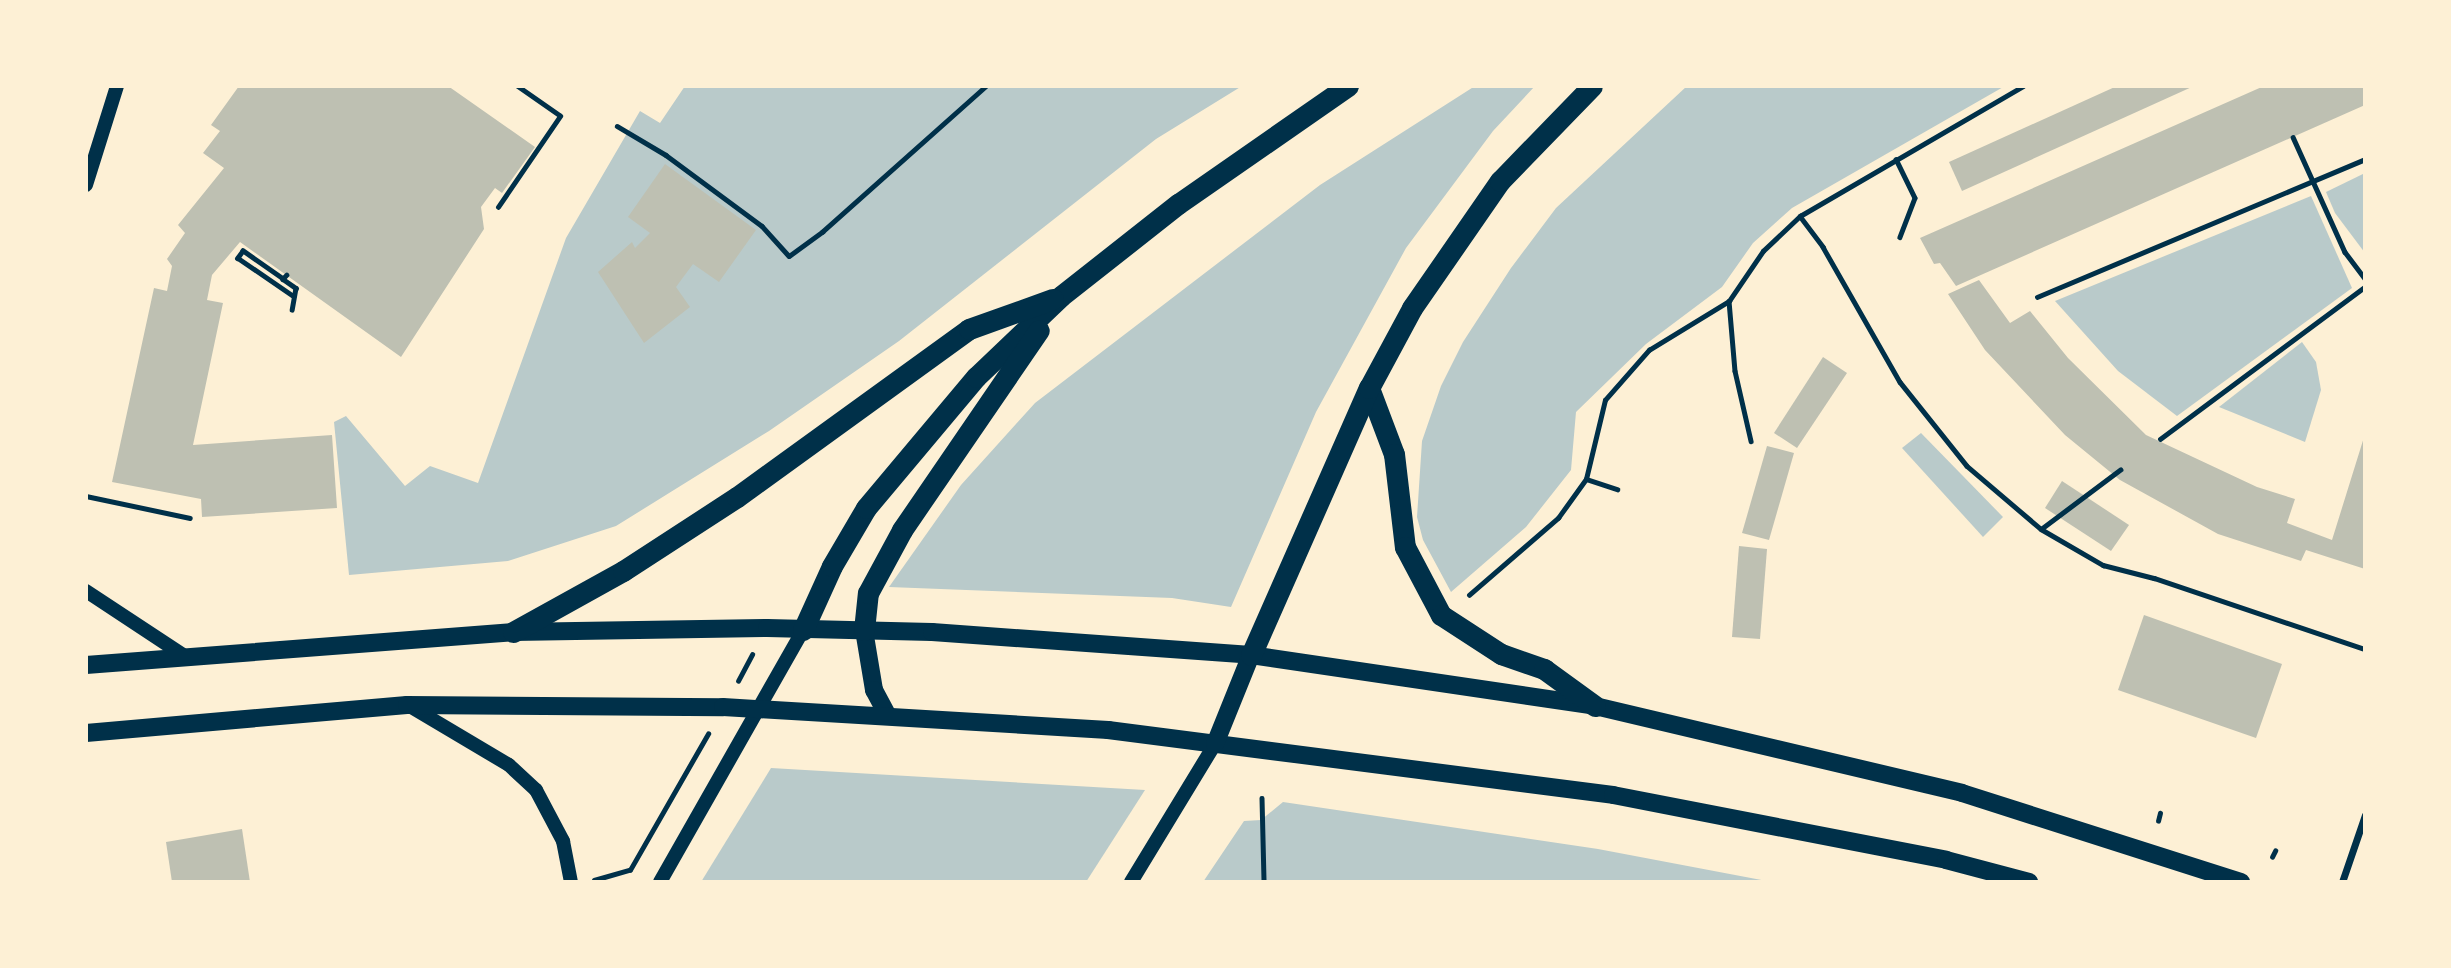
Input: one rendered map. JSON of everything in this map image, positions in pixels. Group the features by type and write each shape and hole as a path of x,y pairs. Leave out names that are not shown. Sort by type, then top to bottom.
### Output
{"highway":[{"path":"803,630 832,566 894,470 976,377 1061,296 1178,204 1348,86"},
{"path":"1251,655 1369,388 1457,239 1508,172 1592,86"},
{"path":"864,630 868,593 902,530 1061,296"},
{"path":"513,632 623,572 737,497 969,329 1061,296"},
{"path":"1369,388 1394,454 1405,547 1441,615 1501,654 1544,669 1595,706"}],"main road":[{"path":"86,185 117,86"},
{"path":"86,591 183,654"},
{"path":"86,665 183,654 513,632 767,628 864,630 1251,655 1595,706 1962,793 2241,882"},
{"path":"660,882 803,630"},
{"path":"864,630 874,690 887,714"},
{"path":"1131,882 1215,744 1251,655"},
{"path":"407,705 509,765 536,790 563,841 571,882"},
{"path":"86,733 407,705 723,707 887,714 1108,730 1613,795 1946,860 2029,882"}],"street":[{"path":"2342,882 2365,815"}],"path":[{"path":"498,208 560,116 517,86"},
{"path":"617,126 666,155 762,226 789,256 822,232 986,86"},
{"path":"1469,595 1558,518 1586,479 1605,400 1649,350 1729,301 1763,251 1800,216 2023,86"},
{"path":"2293,137 2345,252 2365,279"},
{"path":"1896,159 1915,198 1900,237"},
{"path":"2037,298 2312,179 2365,159"},
{"path":"1800,216 1900,383 1967,466 2041,529 2103,565 2154,578 2365,649"},
{"path":"292,295 238,258 243,251 285,277 296,288 292,295 292,310"},
{"path":"2160,439 2365,287"},
{"path":"1729,301 1735,371 1751,441"},
{"path":"2041,529 2118,471"},
{"path":"1586,479 1617,489"},
{"path":"86,496 190,518"},
{"path":"598,880 622,876 638,860 767,628"},
{"path":"1262,798 1264,882"},
{"path":"2158,821 2160,813"},
{"path":"2272,857 2274,851"}],"shaded area":[{"path":"685,86 1242,86 1156,139 899,341 769,431 616,526 508,561 349,575 334,422 346,416 405,486 430,466 478,483 566,238 640,111 660,123"},
{"path":"1475,86 1535,86 1493,131 1406,248 1316,412 1231,607 1172,598 889,587 961,485 1035,403 1320,185"},
{"path":"1687,86 2005,86 1792,208 1753,243 1722,287 1646,344 1576,412 1571,470 1526,527 1451,592 1423,540 1417,517 1422,441 1441,386 1463,342 1511,268 1556,208"},
{"path":"2365,173 2365,253 2335,213 2326,192"},
{"path":"2311,196 2352,288 2177,416 2118,371 2055,301"},
{"path":"2302,342 2316,362 2321,390 2305,442 2219,407"},
{"path":"1921,433 2003,517 1983,537 1902,448"},
{"path":"771,768 1145,790 1086,882 701,882"},
{"path":"1283,802 1598,849 1772,882 1203,882 1244,821 1261,820"}],"building":[{"path":"239,86 448,86 535,147 502,193 495,188 481,207 484,229 401,357 240,242 212,275 207,300 223,303 193,445 332,435 337,508 202,517 201,499 112,482 154,288 167,291 172,266 167,259 185,233 178,225 224,168 203,153 220,131 211,125"},
{"path":"2117,86 2194,86 1962,191 1949,162"},
{"path":"2264,86 2365,86 2365,105 1956,286 1940,263 1934,264 1920,238"},
{"path":"665,164 756,230 719,282 693,264 676,287 690,307 644,343 598,272 632,242 635,248 650,233 628,217"},
{"path":"1979,280 2010,323 2030,311 2068,358 2146,435 2257,487 2295,499 2287,523 2332,540 2365,434 2365,569 2306,550 2301,561 2218,534 2120,480 2065,435 1985,350 1948,294"},
{"path":"1823,357 1847,373 1797,448 1774,433"},
{"path":"1767,446 1794,453 1769,540 1742,533"},
{"path":"2062,481 2129,525 2111,551 2045,508"},
{"path":"1739,546 1767,549 1760,639 1732,637"},
{"path":"2144,615 2282,664 2256,738 2118,690"},
{"path":"242,829 250,882 172,882 166,842"}]}
